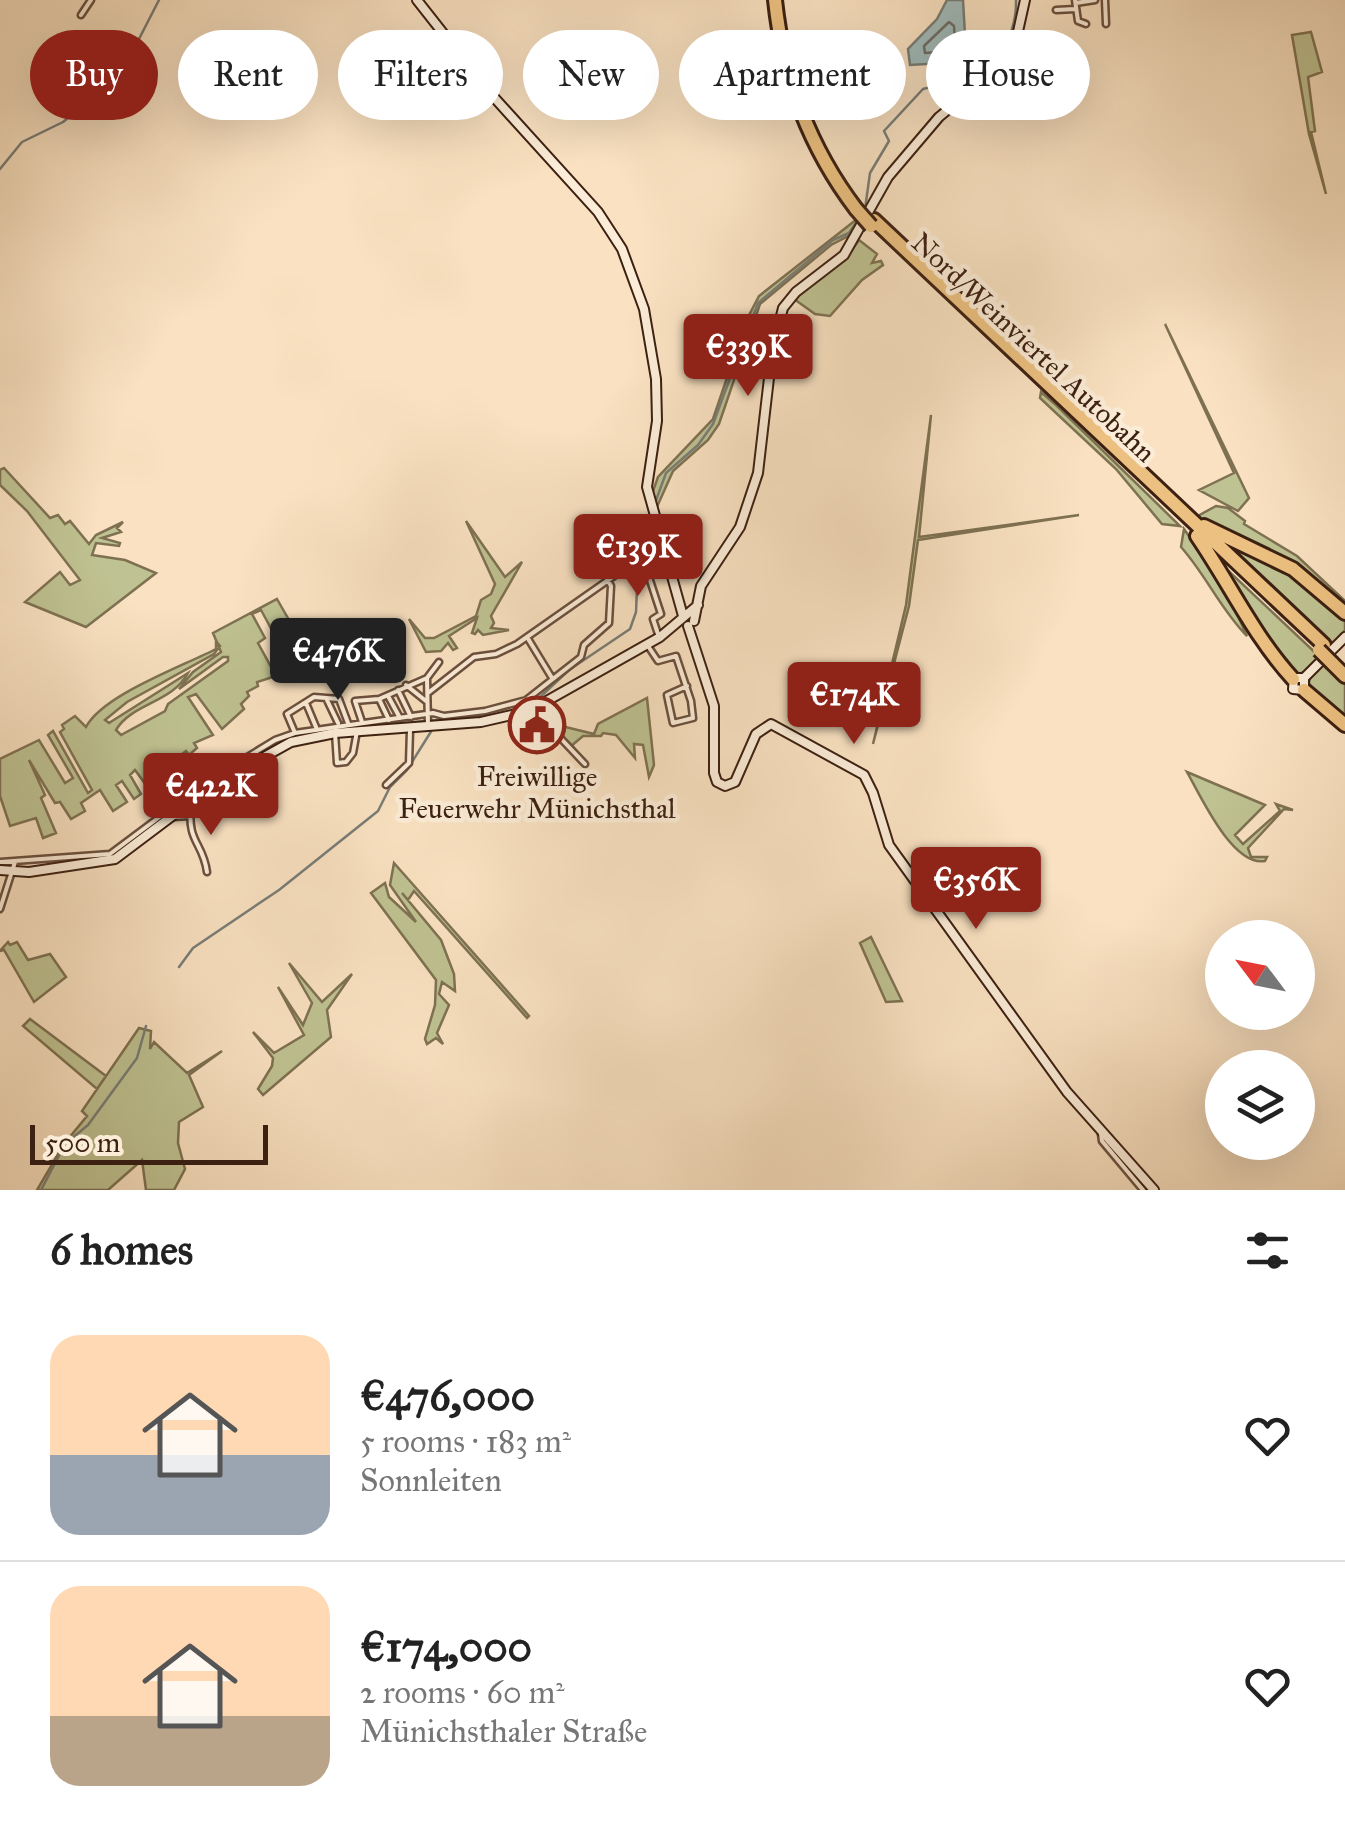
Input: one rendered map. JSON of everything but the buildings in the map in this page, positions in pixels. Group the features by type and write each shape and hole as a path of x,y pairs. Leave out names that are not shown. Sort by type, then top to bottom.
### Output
{"highway":[{"name":"Nord/Weinviertel Autobahn","path":"778,0 805,106 827,154 858,206 1197,536 1338,662 1345,676"},
{"name":"Nord/Weinviertel Autobahn","path":"873,223 1322,648"},
{"path":"1174,506 1218,534 1292,569 1345,613"},
{"path":"1197,536 1262,644 1345,725"}],"street":[{"path":"82,16 91,0"},
{"path":"417,0 508,114 588,200 622,250 644,309 656,379 656,430 646,476 652,511 714,706 714,768 718,782 725,786 736,782 756,734 771,724 859,772 874,793 889,846 1101,1134 1154,1190"},
{"path":"1056,10 1096,0"},
{"path":"1106,0 1106,24"},
{"path":"0,870 110,854 212,786 291,738 317,728 523,713 571,690 687,620 698,605 701,586 740,528 758,473 770,364 783,308 796,292 844,254 888,176 926,132 997,69 1017,36 1025,2"},
{"path":"1076,4 1078,21 1086,24"},
{"path":"647,552 645,565 661,614 653,621 660,637"},
{"path":"428,693 474,657 506,650 526,638 634,562"},
{"path":"430,722 444,716 500,708 534,696 580,657 584,644 609,622 611,586 607,579"},
{"path":"1300,682 1345,636"},
{"path":"526,638 552,678"},
{"path":"648,645 658,662 676,656 687,686 693,718 673,723 667,694 687,686"},
{"path":"343,705 388,696 427,678 439,662"},
{"path":"427,678 430,722"},
{"path":"406,686 428,702"},
{"path":"386,785 410,763 411,722 398,690"},
{"path":"388,696 400,718"},
{"path":"291,738 287,714 314,697 339,700 348,723"},
{"path":"379,699 389,720"},
{"path":"327,700 337,728 337,763 346,762 352,753 360,727 355,701"},
{"path":"306,703 317,728"},
{"path":"523,713 551,728 585,764"},
{"path":"291,738 348,723 360,727 400,718 411,722"},
{"path":"189,800 191,838 207,872"},
{"path":"0,862 14,867 112,860 189,800"},
{"path":"172,817 190,816"},
{"path":"0,909 14,867"},
{"path":"1101,1134 1102,1141 1143,1190"}],"green space":[{"path":"1311,32 1322,72 1308,77 1315,131 1311,132 1326,194 1309,134 1292,35"},
{"path":"857,219 860,223 854,233 831,245 760,304 719,424 708,440 673,471 656,509 652,494 658,477 713,419 747,319 759,296"},
{"path":"859,240 877,254 872,263 881,261 883,265 862,280 830,316 815,314 794,299 845,260"},
{"path":"1165,324 1249,498 1238,511 1199,490 1234,473"},
{"path":"1041,392 1180,526 1162,524 1116,469 1040,398"},
{"path":"931,415 919,537 1079,515 918,540 909,606 873,744 906,605"},
{"path":"4,468 50,518 58,515 65,524 70,521 89,544 96,535 123,522 117,528 121,532 102,538 120,543 119,546 96,543 92,555 125,560 156,573 86,627 25,602 60,572 70,585 80,580 27,511 0,485 0,470"},
{"path":"1216,506 1228,508 1244,524 1297,556 1345,601 1345,610 1322,588 1196,517"},
{"path":"466,521 505,577 522,562 491,616 491,628 509,630 472,633 477,618 449,636 457,648 453,650 448,643 441,651 426,652 409,619 425,638 434,638 476,616 481,600 491,594 495,584"},
{"path":"1184,529 1226,590 1247,636 1181,547"},
{"path":"1218,538 1286,573 1345,618 1345,630 1332,646"},
{"path":"1219,562 1321,658 1307,671 1293,676 1274,655"},
{"path":"277,599 309,655 298,661 285,643 280,645 261,610 252,614 265,638 258,643 276,676 257,682 258,686 247,692 249,696 241,704 244,709 222,729 196,694 188,697 213,735 194,743 197,748 189,755 186,751 174,760 161,761 166,771 149,789 135,770 130,775 141,794 134,799 122,781 116,785 127,802 113,811 100,790 81,803 85,811 71,819 60,802 55,803 29,760 56,833 43,838 36,818 10,826 0,796 0,759 39,740 65,783 73,778 48,735 53,731 88,793 92,790 60,732 64,729 62,725 75,716 86,727 95,715 125,693 216,649 213,633","holes":["219,647 221,652 193,672 179,689 223,657 228,657 228,661 168,704 165,711 121,735 116,730 132,714 172,691 188,673 109,723 105,720 127,702 214,654"]},
{"path":"1324,662 1345,682 1345,721 1308,689 1310,677"},
{"path":"647,698 654,765 649,777 643,745 634,744 635,758 616,735 603,733 583,736 570,747 541,721 594,734 598,724"},
{"path":"1187,772 1265,805 1235,835 1243,844 1280,811 1276,804 1293,810 1284,809 1248,848 1251,857 1267,857 1265,861 1253,860 1230,842"},
{"path":"394,863 527,1018 414,891 408,900 402,893 441,940 454,974 455,991 442,982 439,994 449,1005 437,1033 443,1044 436,1038 427,1044 436,980 371,893 385,883 389,897 416,922 390,885"},
{"path":"871,937 902,1001 886,1002 860,943"},
{"path":"8,942 17,942 28,960 50,954 66,977 34,1002 4,950 0,951"},
{"path":"289,963 322,1002 352,974 327,1010 331,1037 263,1095 258,1089 273,1058 253,1032 274,1053 304,1035 278,987 303,1025 312,1003"},
{"path":"30,1019 106,1076 97,1089 23,1026"},
{"path":"139,1028 151,1031 150,1049 154,1042 187,1073 222,1051 189,1075 203,1107 179,1122 178,1143 185,1169 174,1190 146,1190 142,1160 108,1190 37,1190 64,1144 87,1116 82,1111"}],"water":[{"path":"947,0 963,0 965,30 926,30"},
{"path":"926,30 926,64 910,65 908,49"}],"waterway":[{"path":"0,169 22,142 63,122 120,76 159,0"},
{"path":"865,209 870,173 889,141 884,131 923,89 955,87 981,75 1007,41 1016,0"},
{"path":"655,503 666,473 698,445 713,424 758,303 833,240 849,233 858,220"},
{"path":"338,729 470,717 537,700 569,670 630,629 636,612 638,564 650,515"},
{"path":"299,737 325,730"},
{"path":"179,967 193,948 279,890 378,811 390,787 407,770 432,730"},
{"path":"245,763 286,741"},
{"path":"0,866 29,868 78,861"},
{"path":"41,1190 65,1144 88,1125 137,1058 146,1026"}],"place":[{"name":"Freiwillige Feuerwehr Münichsthal","path":"537,725"}]}
